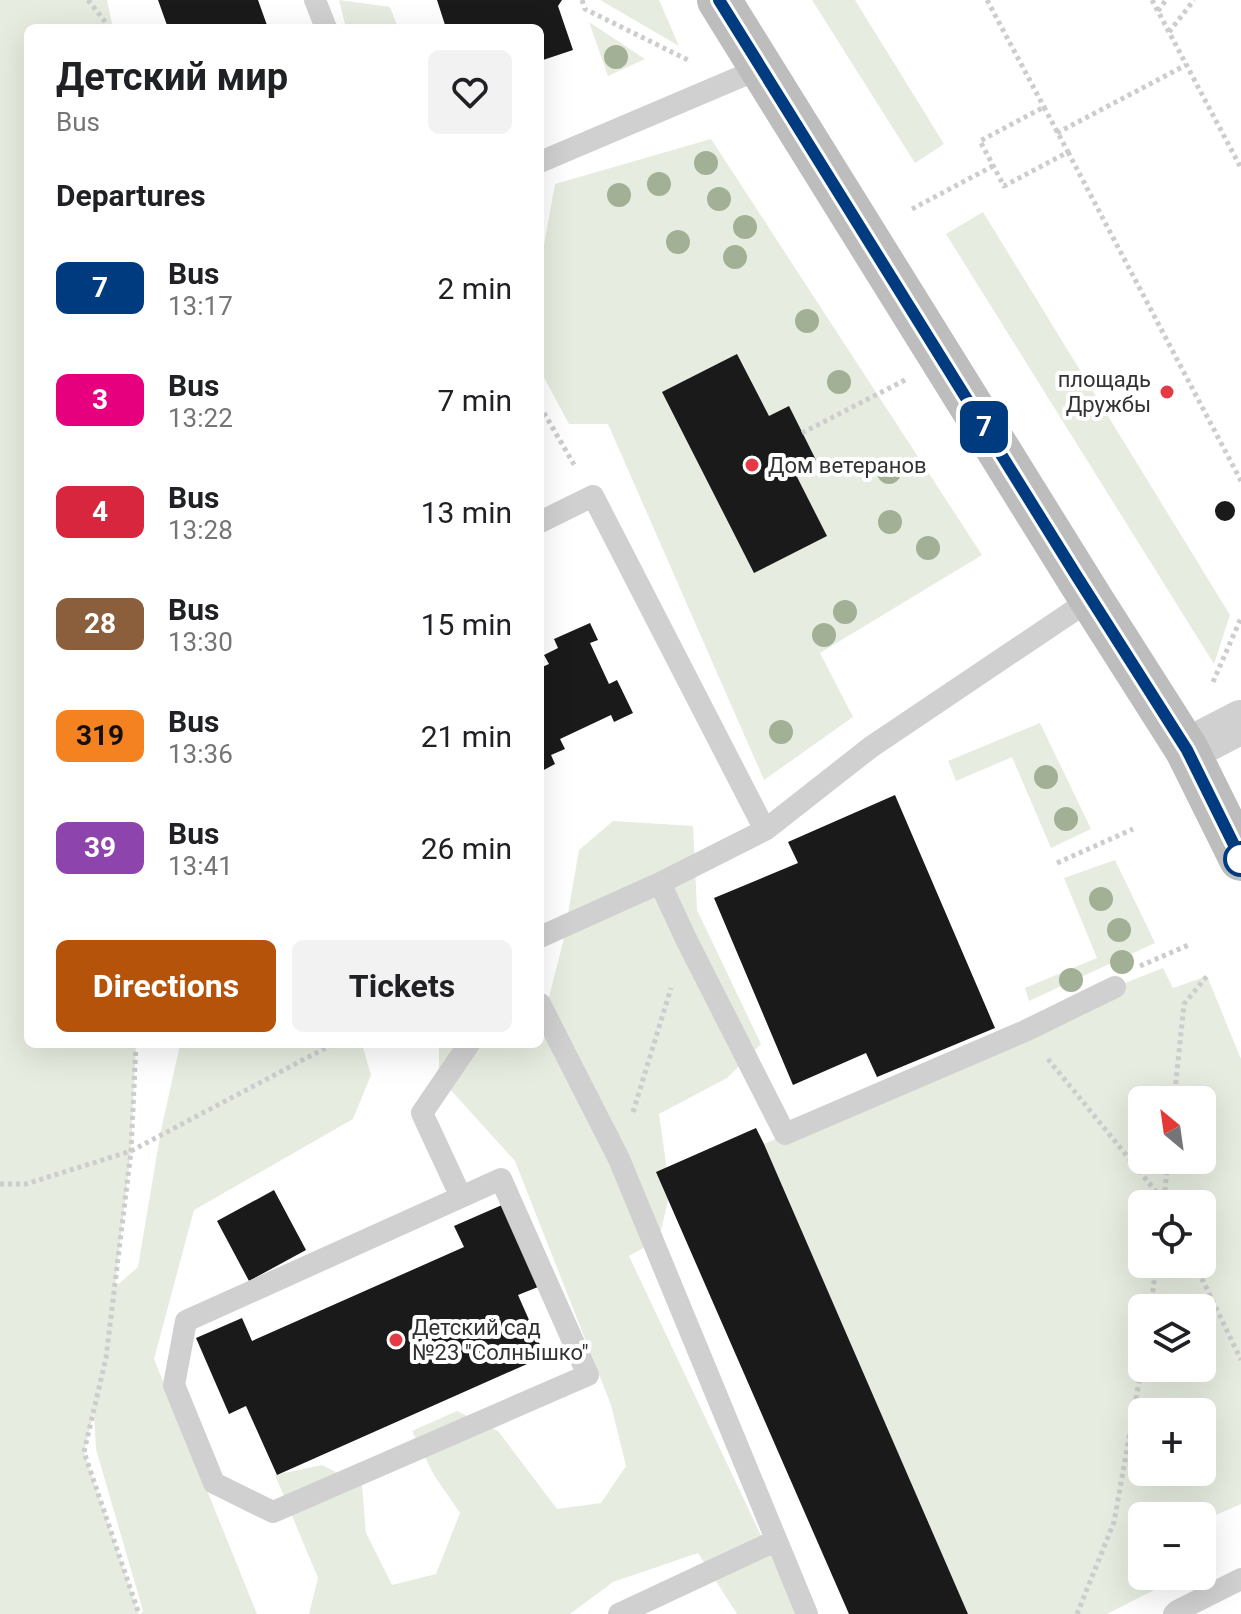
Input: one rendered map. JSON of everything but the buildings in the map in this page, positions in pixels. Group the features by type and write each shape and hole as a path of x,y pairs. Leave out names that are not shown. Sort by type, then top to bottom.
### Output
{"main road":[{"path":"719,0 746,74 1187,750 1241,859"}],"street":[{"path":"1187,750 1241,722"}],"lane":[{"path":"315,0 324,24"},
{"path":"544,160 746,74"},
{"path":"544,520 593,496 765,830"},
{"path":"544,935 660,883 765,830 871,747 1091,599"},
{"path":"660,883 785,1134 1025,1031 1115,987"},
{"path":"544,1012 619,1159 807,1614"},
{"path":"461,1197 422,1113 466,1048"},
{"path":"501,1179 588,1375 273,1512 214,1483 174,1385 186,1321 461,1197 501,1179"},
{"path":"619,1614 775,1541"},
{"path":"1174,1614 1241,1579"}],"path":[{"path":"88,0 107,24"},
{"path":"582,0 585,9 746,74"},
{"path":"987,0 1241,481"},
{"path":"1152,0 1241,168"},
{"path":"1158,11 1166,0"},
{"path":"1169,32 1194,0"},
{"path":"1057,133 1186,65"},
{"path":"1044,107 980,141 993,166 1004,186 1068,152"},
{"path":"912,209 993,166"},
{"path":"802,433 905,380"},
{"path":"544,413 593,496"},
{"path":"1213,682 1241,618"},
{"path":"1057,863 1133,829"},
{"path":"619,1159 686,939"},
{"path":"1175,1086 1184,1004 1207,976"},
{"path":"1025,1031 1153,1190"},
{"path":"136,1048 131,1151 106,1358 84,1452 139,1614"},
{"path":"0,1184 26,1184 131,1151 325,1048"},
{"path":"1202,1278 1241,1360"},
{"path":"1077,1614 1114,1522 1139,1382"}],"shaded area":[{"path":"0,0 107,0 112,24 24,24 24,1048 136,1048 131,1151 115,1287 138,1267 161,1130 179,1048 363,1048 371,1075 353,1119 194,1210 154,1359 257,1614 141,1614 143,1611 96,1449 94,1413 84,1452 139,1614 0,1614"},
{"path":"339,0 390,7 396,24 345,24"},
{"path":"600,0 659,0 679,46"},
{"path":"812,0 855,0 944,144 915,163"},
{"path":"589,22 645,59 608,76"},
{"path":"711,139 982,555 820,653 853,717 764,780 608,424 569,424 544,377 544,245 555,184"},
{"path":"983,212 1230,615 1214,664 946,234"},
{"path":"1040,723 1091,829 1051,848 1012,757 956,781 948,761"},
{"path":"613,821 693,826 697,910 761,1044 727,1078 659,1114 670,1192 659,1239 629,1256 798,1614 737,1614 698,1553 613,1582 570,1614 309,1614 318,1578 275,1475 322,1465 362,1485 366,1533 392,1585 436,1574 460,1513 434,1475 412,1431 457,1411 498,1431 557,1509 601,1503 626,1466 611,1405 515,1161 439,1077 439,1048 544,1048 544,1017 563,942 579,850"},
{"path":"1115,860 1155,943 1029,1001 1025,988 1097,958 1064,878"},
{"path":"1163,968 1173,988 1207,976 1241,1059 1241,1504 1216,1515 1216,1502 1128,1502 1128,1590 1154,1590 1107,1614 968,1614 764,1144"}],"bus line":[{"name":"7","path":"719,0 1187,750 1241,859"}],"place":[{"name":"площадь Дружбы","path":"1167,392"},
{"name":"Дом ветеранов","path":"752,465"},
{"name":"Детский сад №23 \"Солнышко\"","path":"396,1340"}]}
